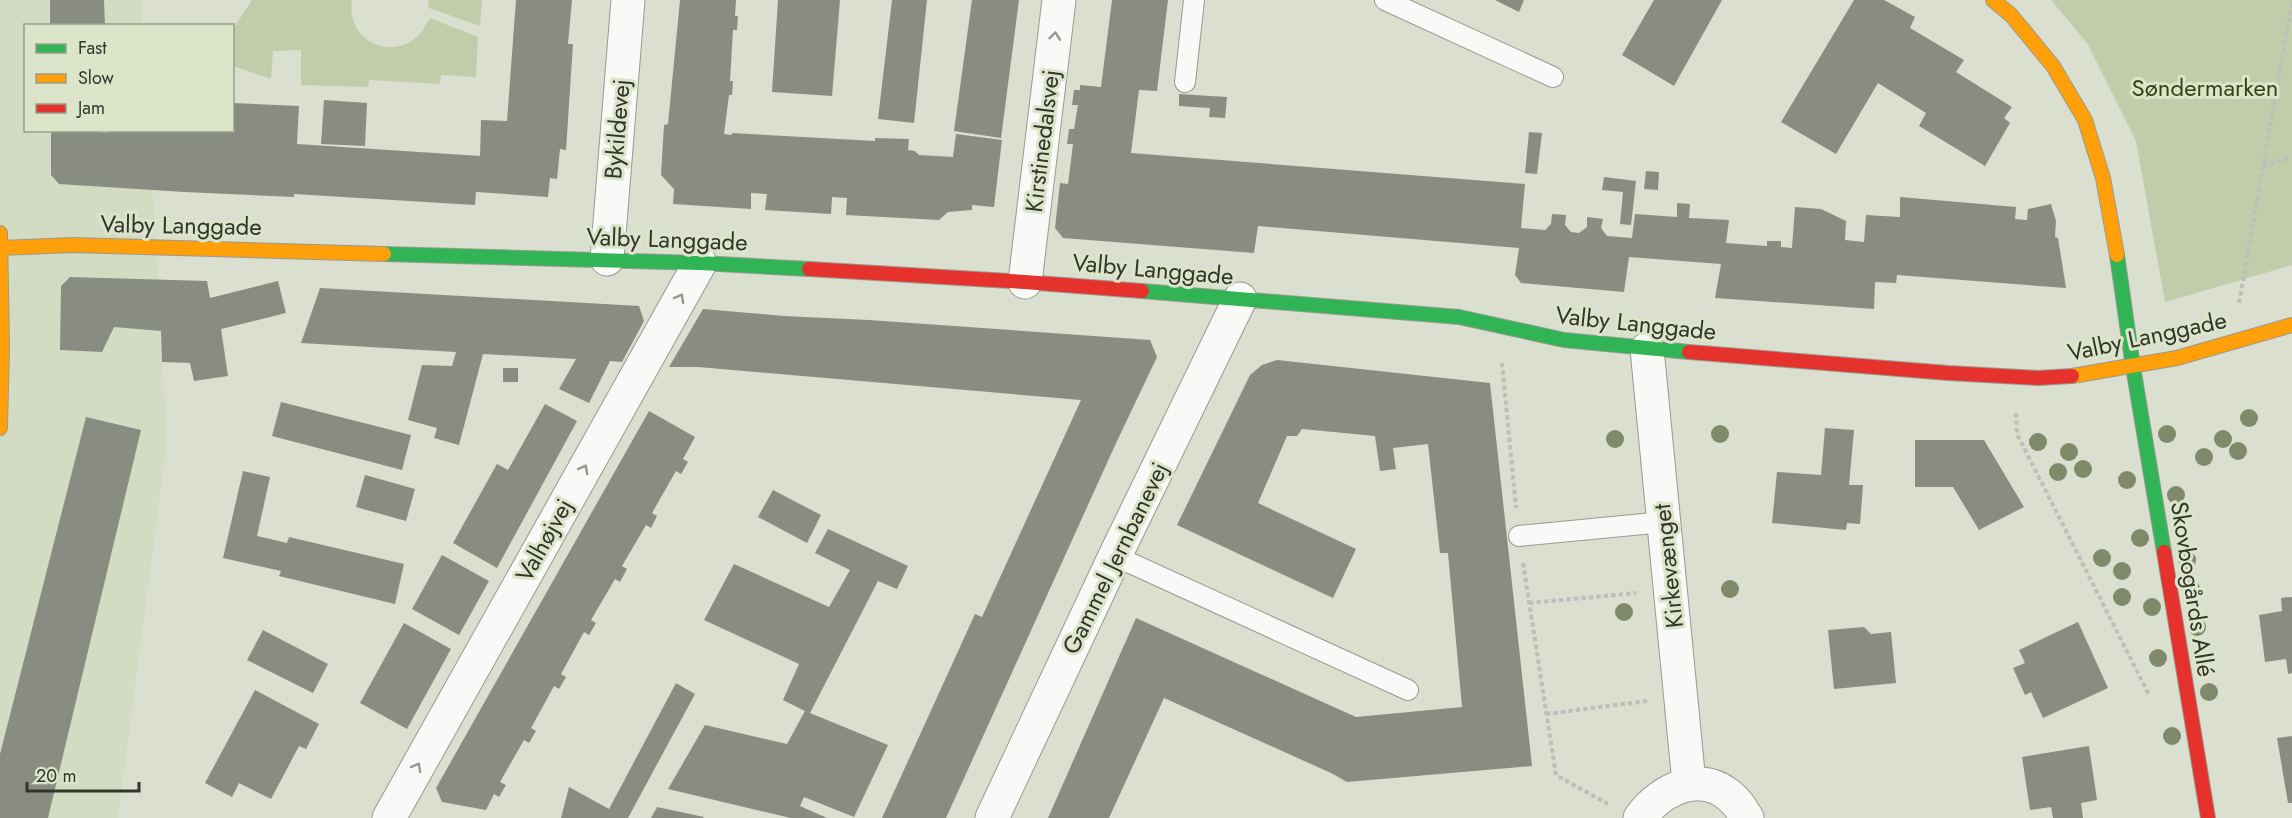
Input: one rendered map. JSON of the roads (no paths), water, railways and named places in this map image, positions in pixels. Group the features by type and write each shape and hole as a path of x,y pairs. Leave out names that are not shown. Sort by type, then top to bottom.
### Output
{"street":[{"name":"Bykildevej","path":"607,259 628,0"},
{"name":"Kirstinedalsvej","path":"1025,282 1059,0"},
{"name":"Skovbogårds Allé","path":"1993,0 2011,15 2053,66 2085,120 2103,178 2112,221 2133,367 2208,818"},
{"path":"0,233 2,347 0,428"},
{"name":"Valby Langgade","path":"0,248 84,245 607,259 1025,282 1459,317 1564,340 1647,349 2038,378 2083,375 2133,367 2176,358 2292,325"},
{"name":"Valhøjvej","path":"389,818 700,263"},
{"name":"Gammel Jernbanevej","path":"992,818 1115,556 1240,299"},
{"name":"Kirkevænget","path":"1647,349 1689,783"},
{"path":"1627,813 1650,803 1664,793 1689,783 1720,789 1733,798 1748,818"}],"lane":[{"path":"1185,82 1194,0"},
{"path":"1385,0 1553,77"},
{"path":"1519,536 1664,522"},
{"path":"1115,556 1408,690"}],"park label":[{"name":"Søndermarken","path":"2205,87"}]}
